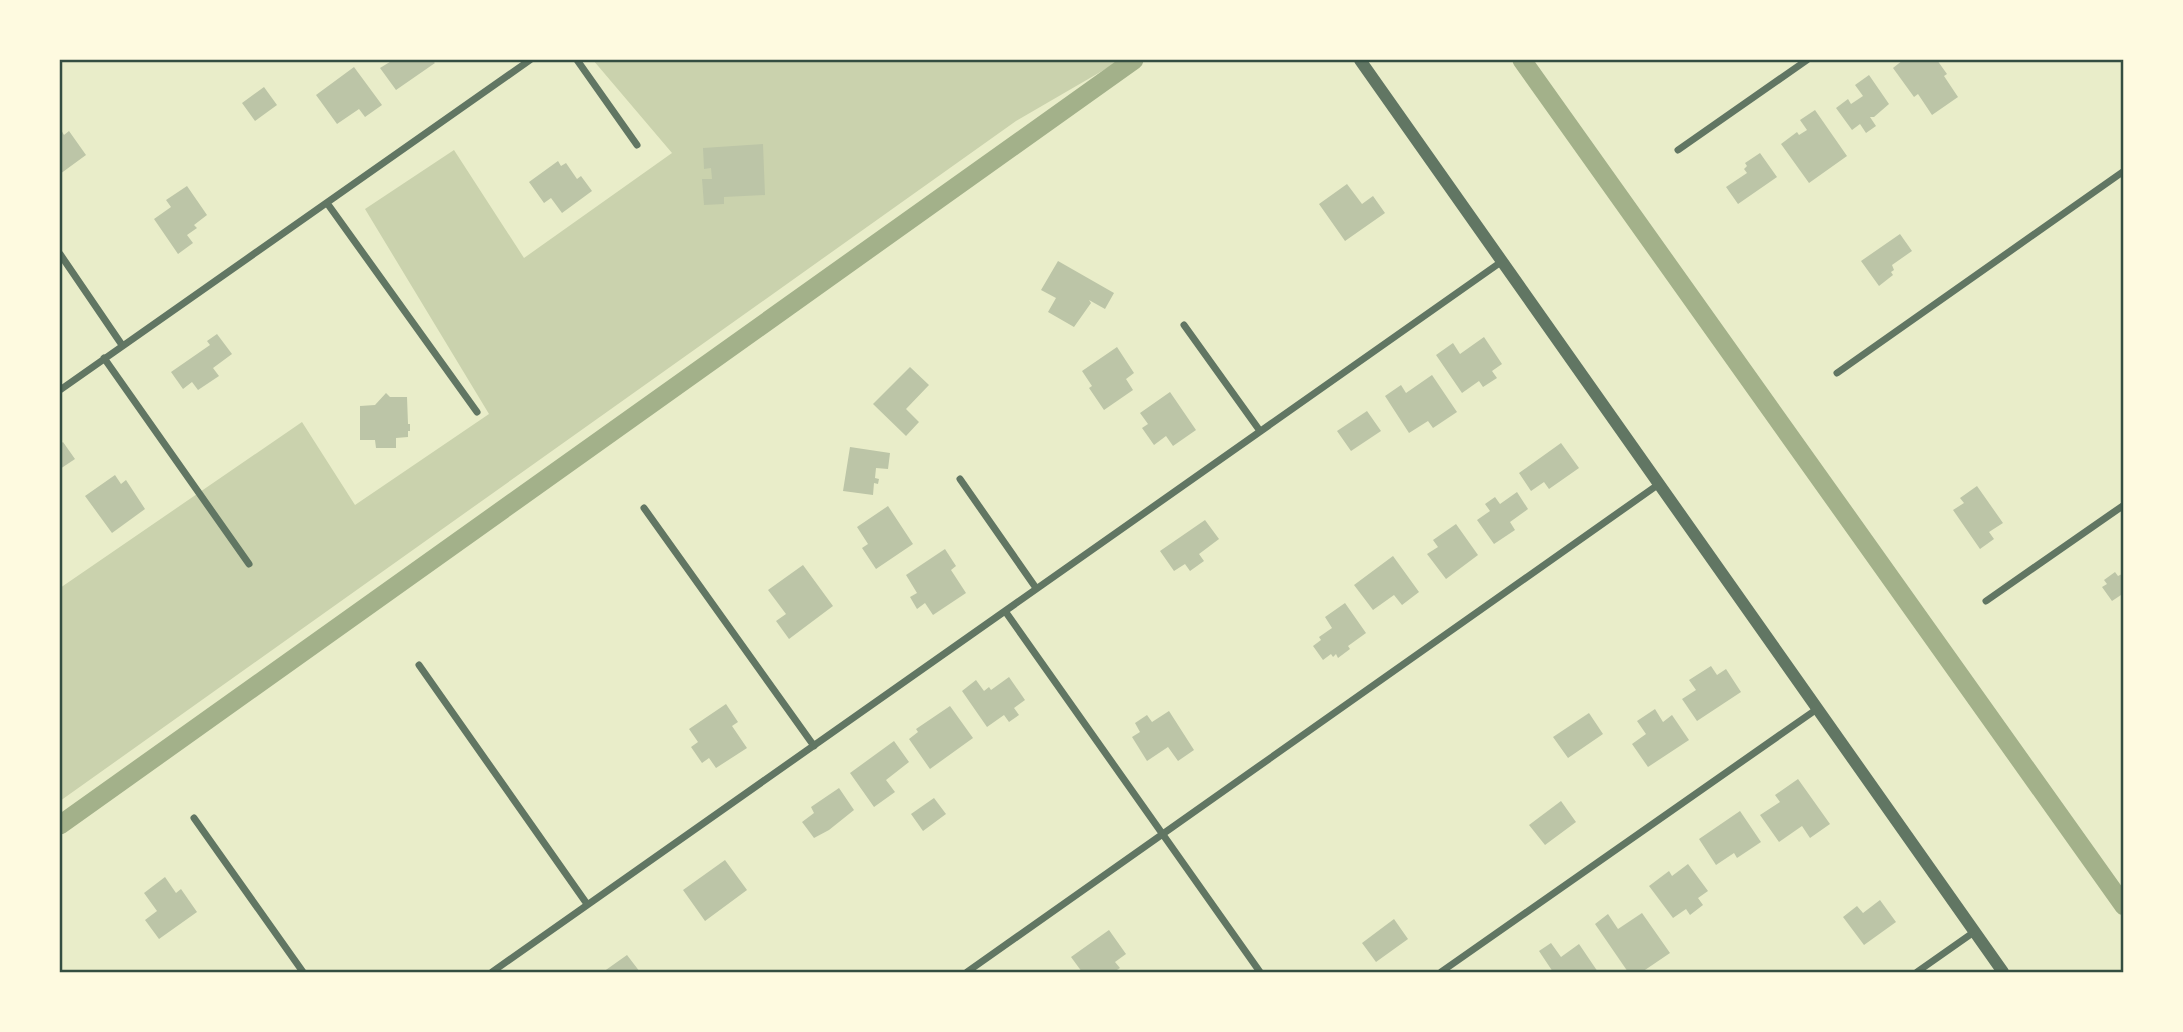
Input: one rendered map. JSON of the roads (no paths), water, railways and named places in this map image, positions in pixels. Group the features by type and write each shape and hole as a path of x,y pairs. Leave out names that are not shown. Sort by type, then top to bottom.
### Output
{"street":[{"path":"60,390 530,60"},
{"path":"577,60 637,145"},
{"path":"1360,60 2003,972"},
{"path":"1678,150 1794,63 1807,60"},
{"path":"1837,373 2123,171"},
{"path":"327,203 477,412"},
{"path":"60,254 122,345"},
{"path":"492,972 1501,261"},
{"path":"1184,325 1259,431"},
{"path":"104,358 249,564"},
{"path":"960,479 1036,588"},
{"path":"967,972 1659,484"},
{"path":"1986,601 2123,505"},
{"path":"644,508 814,746"},
{"path":"1004,611 1260,972"},
{"path":"419,665 587,904"},
{"path":"1441,972 1817,709"},
{"path":"194,818 303,972"},
{"path":"1917,972 1974,932"}],"waterway":[{"path":"60,825 1134,60"},
{"path":"1522,60 2124,906"}]}
